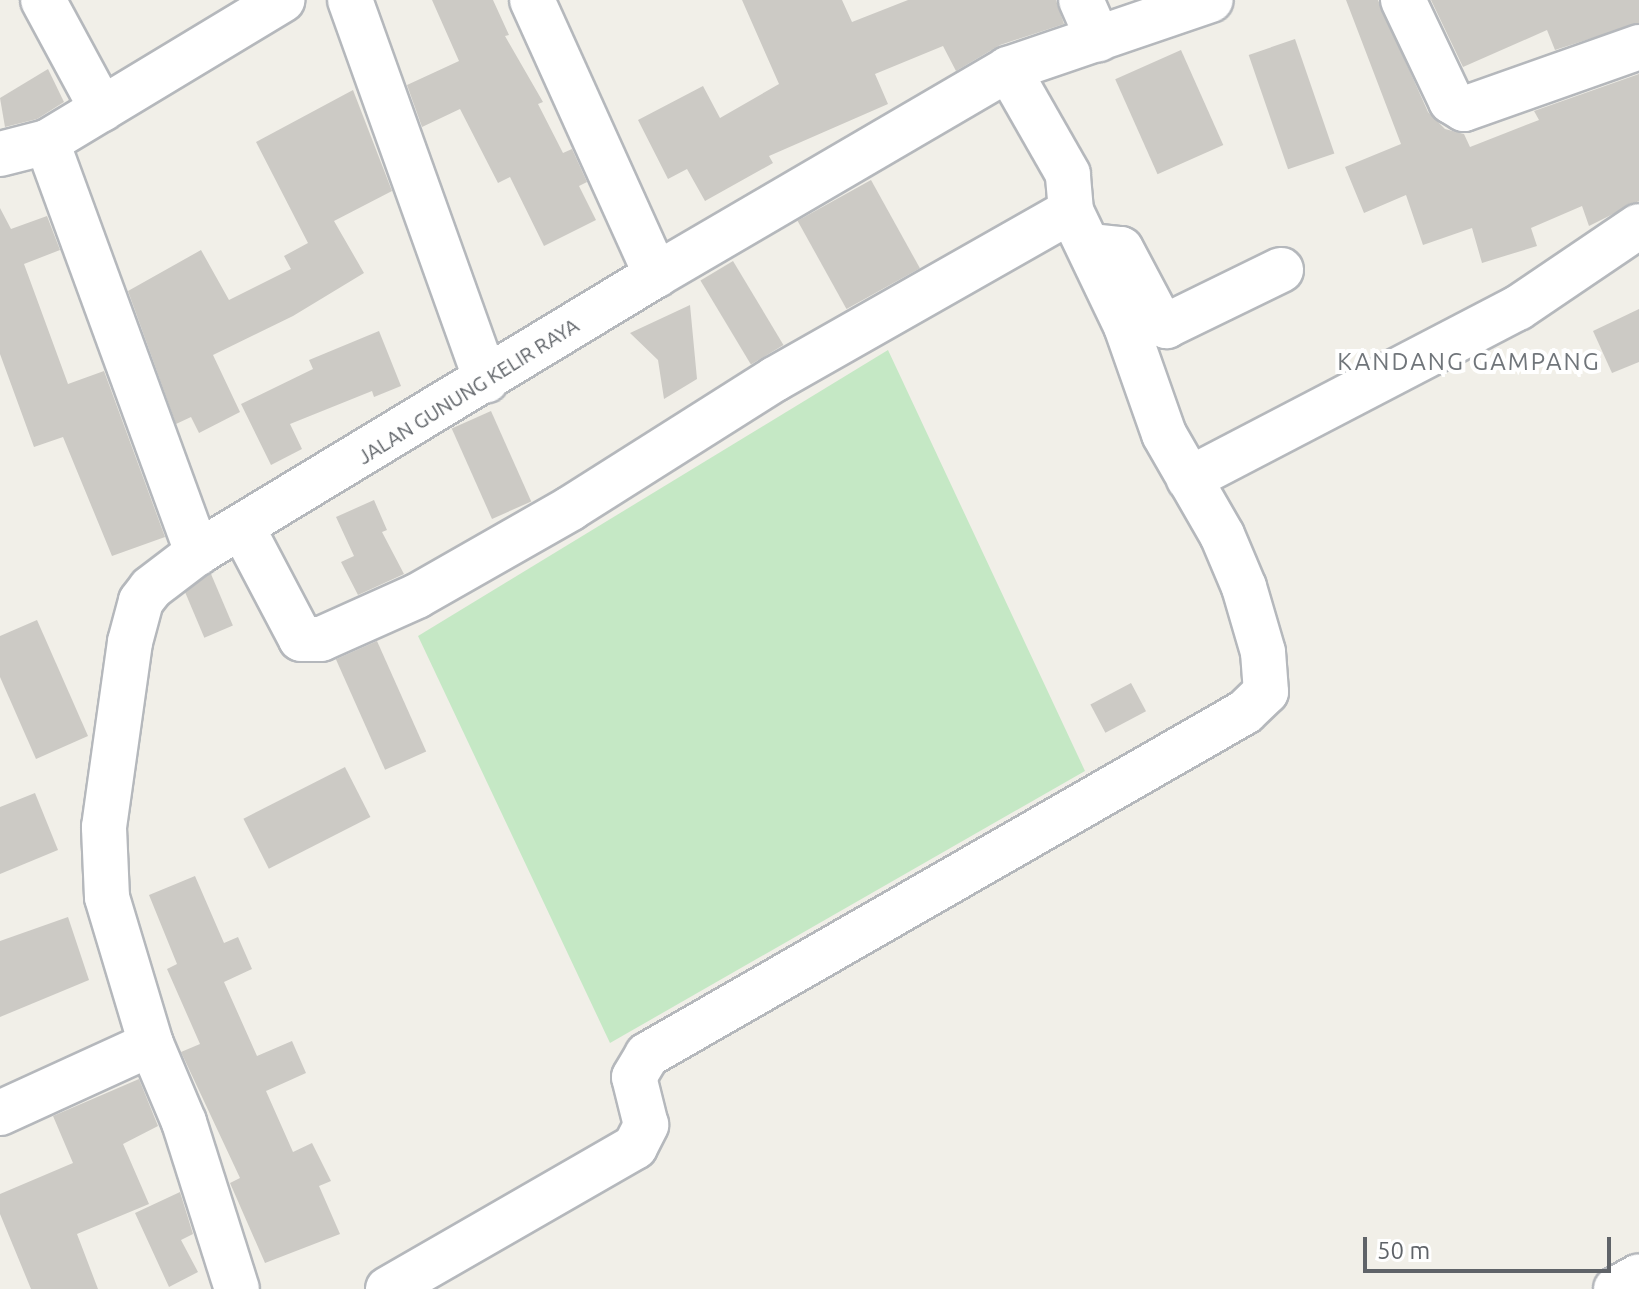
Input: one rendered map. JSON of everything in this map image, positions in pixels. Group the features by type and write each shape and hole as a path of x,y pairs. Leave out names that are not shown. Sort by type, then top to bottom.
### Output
{"street":[{"path":"43,0 102,109"},
{"path":"0,154 47,142 282,0"},
{"path":"350,0 486,380"},
{"path":"532,0 656,275"},
{"name":"JALAN GUNUNG KELIR RAYA","path":"237,1289 184,1122 151,1044 107,897 107,777 141,601 165,575 197,553 243,529 656,275 1030,62 1090,20 1211,0"},
{"path":"1403,0 1451,101 1464,109 1639,47"},
{"path":"388,1289 635,1147 646,1125 634,1077 647,1055 1258,704 1266,692 1267,676 1258,631 1200,473 1147,397 1126,326 1068,174 1030,62"},
{"path":"47,142 197,553"},
{"path":"1200,473 1518,308 1639,226"},
{"path":"243,529 301,639 321,639 430,589 571,508 775,379 1092,238 1125,254 1158,319 1166,326 1281,270"},
{"path":"0,1113 151,1044"},
{"path":"1616,1289 1639,1276"}],"green space":[{"path":"888,350 1085,771 610,1043 418,636"}],"building":[{"path":"432,0 493,0 509,35 505,36 543,102 538,104 563,153 572,149 587,182 579,186 596,220 544,246 510,177 498,183 460,109 422,127 407,85 459,61"},
{"path":"742,0 842,0 852,22 908,0 1056,0 1064,24 1000,45 956,71 943,46 875,74 888,104 769,156 773,163 705,201 687,169 668,179 638,120 703,86 720,118 779,84"},
{"path":"1346,0 1378,0 1428,112 1445,129 1464,134 1470,147 1539,120 1534,111 1639,74 1639,201 1589,226 1582,206 1531,228 1537,246 1482,263 1472,228 1423,245 1406,195 1364,213 1345,167 1401,144"},
{"path":"1431,0 1639,0 1639,23 1555,50 1547,30 1463,67"},
{"path":"1295,39 1334,153 1288,169 1249,55"},
{"path":"1181,50 1223,145 1158,174 1115,79"},
{"path":"48,69 64,102 37,119 5,127 0,98"},
{"path":"353,90 392,191 334,221 364,273 293,316 213,355 240,412 199,433 191,417 176,424 128,291 201,250 229,300 291,269 284,256 308,243 256,142"},
{"path":"871,180 920,268 846,309 798,221"},
{"path":"0,208 11,229 47,216 60,250 24,264 68,384 104,371 165,537 112,556 63,437 34,447 0,354"},
{"path":"733,261 783,345 751,365 700,281"},
{"path":"690,305 697,379 664,399 658,360 630,333"},
{"path":"1639,309 1639,362 1612,373 1593,331"},
{"path":"379,331 401,386 374,397 372,391 290,424 302,449 271,465 241,404 313,369 309,360"},
{"path":"491,411 531,501 492,519 452,428"},
{"path":"374,500 387,530 382,532 404,574 358,595 341,562 354,556 336,517"},
{"path":"211,574 233,626 204,638 182,586"},
{"path":"37,620 88,736 36,759 0,677 0,636"},
{"path":"377,641 426,752 385,770 336,659"},
{"path":"1131,683 1146,711 1105,733 1090,705"},
{"path":"345,767 370,817 269,869 243,819"},
{"path":"35,793 58,850 0,874 0,807"},
{"path":"195,876 224,943 238,937 252,969 224,982 257,1056 292,1041 306,1073 266,1091 293,1152 312,1143 331,1181 319,1186 340,1234 265,1263 230,1183 240,1178 181,1052 200,1044 167,969 177,964 149,895"},
{"path":"68,917 89,980 0,1017 0,941"},
{"path":"139,1079 158,1126 123,1144 149,1204 77,1234 98,1289 31,1289 0,1214 0,1194 73,1163 53,1116"},
{"path":"180,1192 193,1234 181,1240 198,1272 169,1287 135,1213"}],"district":[{"name":"KANDANG GAMPANG","path":"1469,362"}]}
